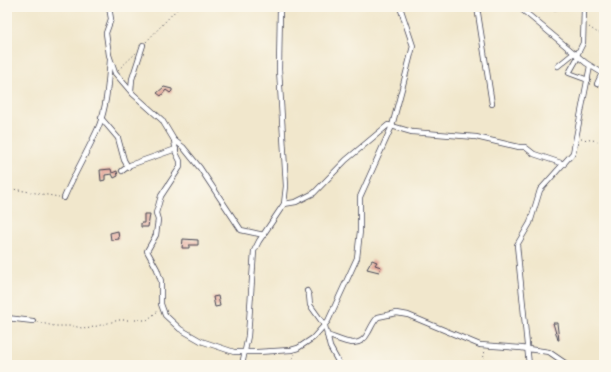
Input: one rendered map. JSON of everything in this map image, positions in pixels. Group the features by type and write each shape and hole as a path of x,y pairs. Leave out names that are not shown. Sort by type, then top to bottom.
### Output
{"street":[{"path":"64,198 101,118 108,92 110,58 106,33 111,19 110,7"},
{"path":"242,365 246,351 254,251 284,204 286,186 280,69 280,7"},
{"path":"110,58 116,73 131,91 162,120 174,140 180,162 180,167 161,196 156,213 158,220 156,235 147,251 148,257 157,269 160,281 162,309 165,315 180,329 200,341 234,352 291,350 298,348 313,338 325,326 357,258 360,231 360,197 392,126 413,46 400,7"},
{"path":"477,7 492,104"},
{"path":"519,7 590,66 603,74 597,84"},
{"path":"528,7 533,9 558,7"},
{"path":"582,7 584,26 583,43 569,73 588,80"},
{"path":"131,91 132,79 143,45"},
{"path":"558,66 577,55"},
{"path":"529,365 517,245 530,223 540,190 573,153 590,66"},
{"path":"101,118 118,138 124,160 128,167"},
{"path":"284,204 296,202 314,193 341,165 388,125 412,132 461,134 525,147 534,154 564,164"},
{"path":"174,140 183,147 200,168 242,230 264,235"},
{"path":"603,156 604,145"},
{"path":"122,171 128,167 176,149"},
{"path":"307,291 310,306 325,326 330,347 340,365"},
{"path":"327,335 353,343 361,343 378,317 397,313 425,321 486,346 549,352 568,365"},
{"path":"7,318 33,321"}],"path":[{"path":"116,73 179,7"},
{"path":"582,7 604,8"},
{"path":"584,26 592,28 598,33 604,32"},
{"path":"575,138 604,141"},
{"path":"7,188 64,198"},
{"path":"33,321 54,326 73,326 86,329 119,320 147,320 162,309"},
{"path":"482,365 486,346"},
{"path":"289,365 298,348"}],"building":[{"path":"164,87 172,89 172,91 170,93 166,90 161,96 157,93"},
{"path":"111,169 112,173 117,171 118,176 114,178 112,174 105,175 105,180 101,181 100,170"},
{"path":"144,214 150,214 148,227 141,227 141,223 144,223"},
{"path":"118,231 119,239 111,240 110,233"},
{"path":"183,239 198,240 198,245 189,245 189,248 182,248"},
{"path":"372,260 377,262 375,265 381,267 379,272 367,269"},
{"path":"218,296 220,306 215,307 213,297"},
{"path":"553,323 557,323 559,340 558,340"}]}
